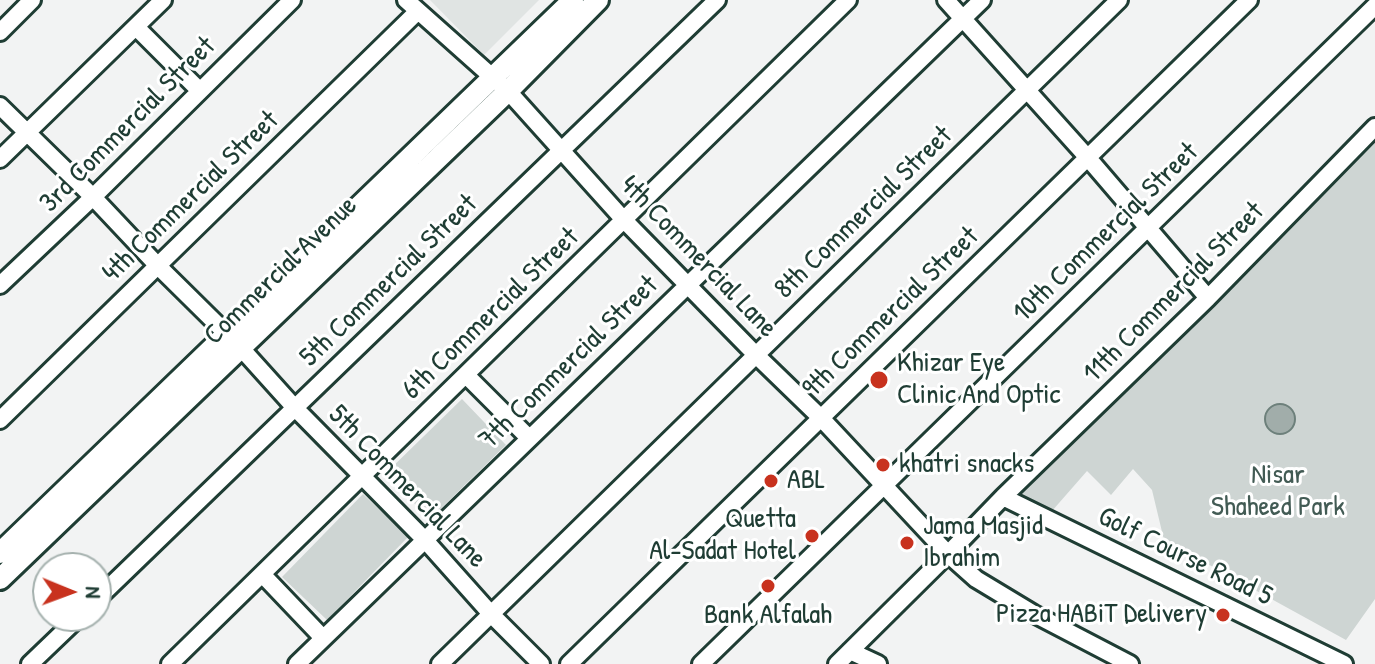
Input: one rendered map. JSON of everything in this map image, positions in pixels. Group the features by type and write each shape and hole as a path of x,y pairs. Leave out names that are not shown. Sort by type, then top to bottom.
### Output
{"main road":[{"name":"Commercial Avenue","path":"500,85 573,0"},
{"name":"Commercial Avenue","path":"0,579 234,342 500,85 598,0"},
{"name":"Commercial Avenue","path":"0,553 234,342"}],"street":[{"path":"0,32 32,0"},
{"path":"0,159 163,0"},
{"name":"3rd Commercial Street","path":"0,285 292,0"},
{"name":"5th Commercial Street","path":"112,585 717,0"},
{"name":"6th Commercial Street","path":"170,664 848,0"},
{"path":"946,0 1149,227 1208,298"},
{"name":"7th Commercial Street","path":"297,664 982,0"},
{"name":"8th Commercial Street","path":"440,664 1119,0"},
{"name":"9th Commercial Street","path":"569,664 1249,0"},
{"name":"4th Commercial Lane","path":"412,6 500,85 624,220 821,418 948,554 976,579 1034,614 1130,664"},
{"name":"4th Commercial Street","path":"0,420 158,266 412,6"},
{"name":"10th Commercial Street","path":"701,664 1375,6"},
{"path":"136,27 200,91"},
{"name":"5th Commercial Lane","path":"0,106 234,342 541,664"},
{"name":"11th Commercial Street","path":"837,664 1208,298 1375,127"},
{"path":"466,375 529,438"},
{"name":"Golf Course Road 5","path":"1003,497 1344,664"},
{"path":"262,574 323,638"},
{"path":"30,664 63,632"},
{"path":"850,651 878,664"}],"shaded area":[{"path":"430,0 539,0 484,55"},
{"path":"1280,404 1291,408 1295,419 1291,430 1280,434 1269,430 1265,419 1269,408"}],"green space":[{"name":"Nisar Shaheed Park","path":"1375,139 1375,599 1346,640 1164,540 1152,490 1133,469 1111,495 1087,471 1052,511 1017,492"},
{"path":"462,399 506,445 430,519 385,474"},
{"path":"363,494 408,537 327,620 282,577"}],"place":[{"name":"Khizar Eye Clinic And Optic","path":"879,380"},
{"name":"khatri snacks","path":"883,465"},
{"name":"ABL","path":"771,481"},
{"name":"Quetta Al-Sadat Hotel","path":"812,536"},
{"name":"Jama Masjid Ibrahim","path":"907,543"},
{"name":"Bank Alfalah","path":"768,586"},
{"name":"Pizza HABiT Delivery","path":"1223,615"}]}
